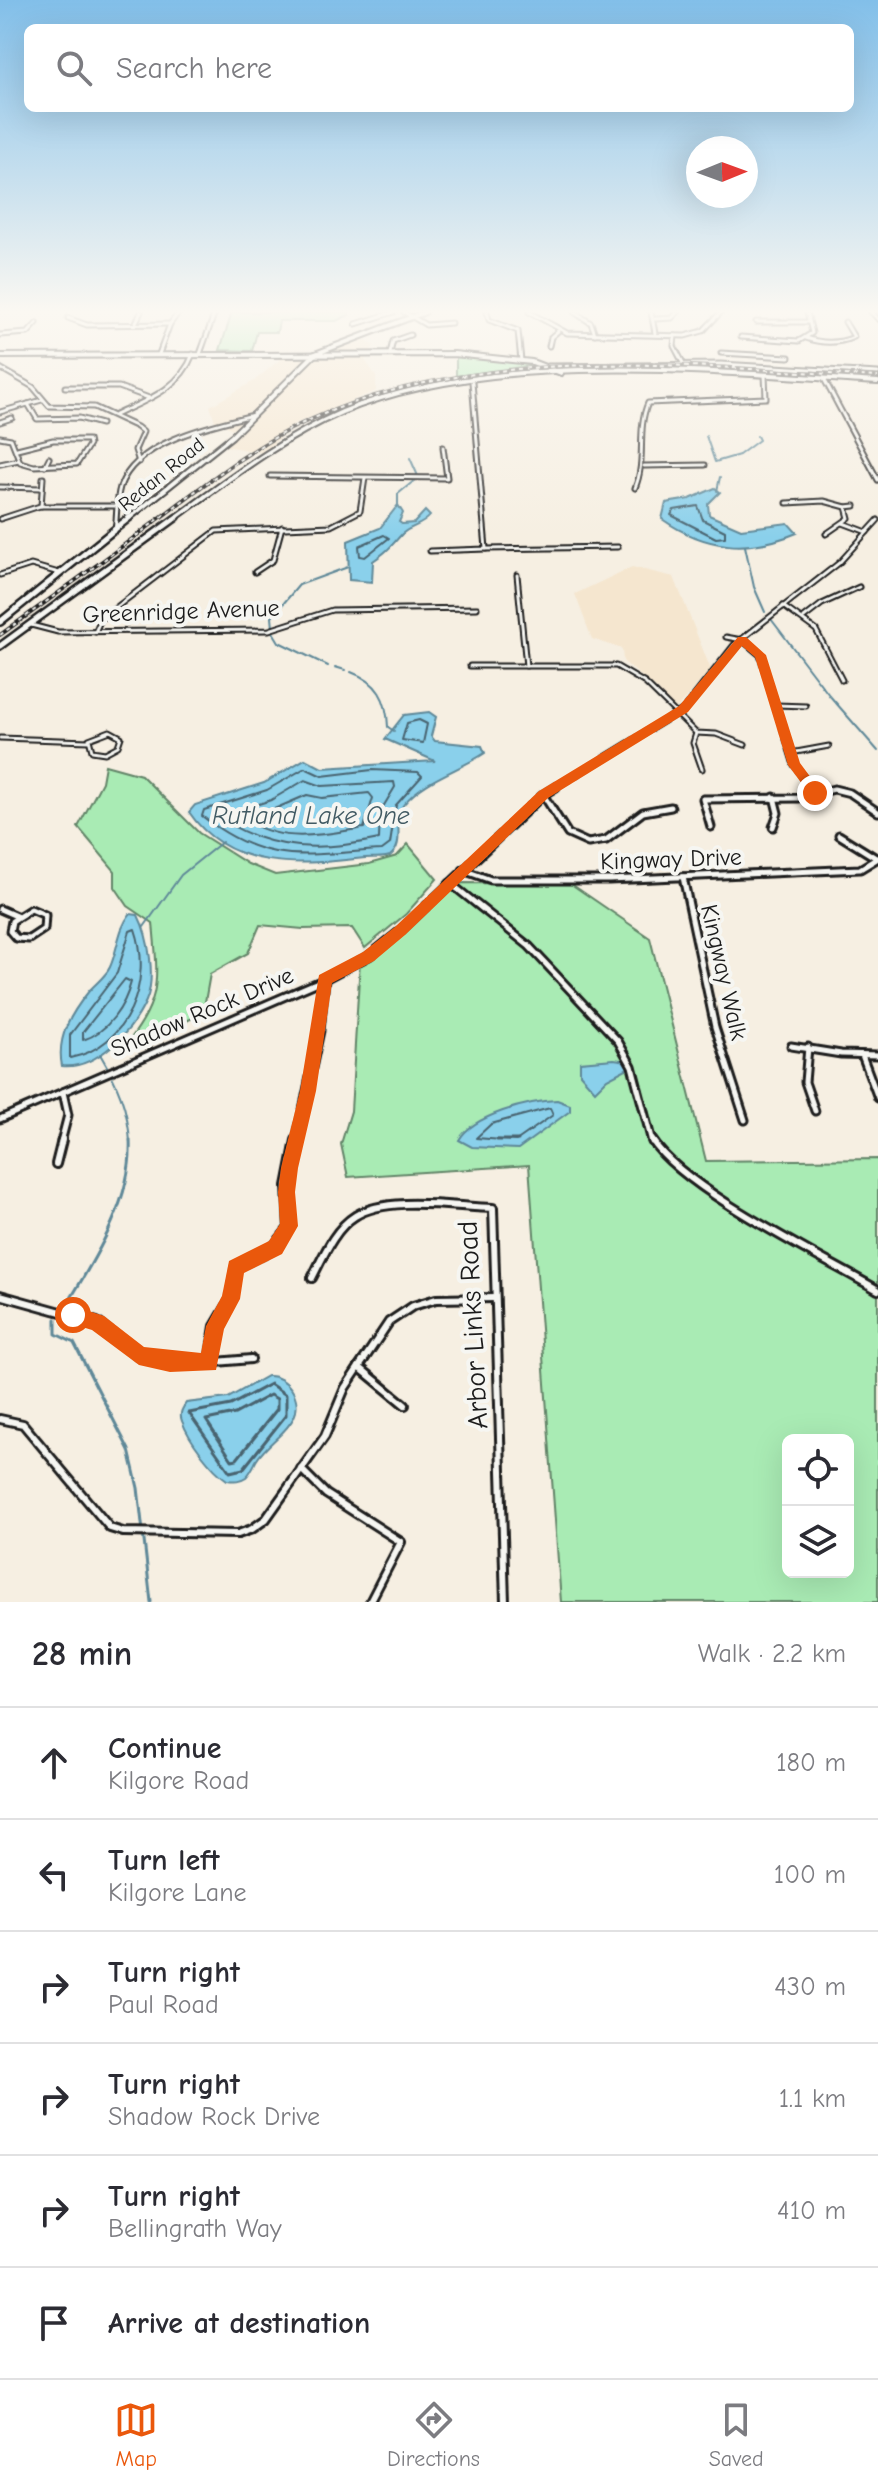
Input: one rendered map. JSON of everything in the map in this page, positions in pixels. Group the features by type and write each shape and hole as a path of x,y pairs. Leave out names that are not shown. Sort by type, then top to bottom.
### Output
{"main road":[{"name":"Redan Road","path":"0,622 115,532 255,414 282,387"},
{"path":"0,646 295,433 374,401 447,387"}],"street":[{"path":"33,387 42,400 54,407 94,407 115,415 143,432 135,454 139,462"},
{"path":"65,387 119,387 149,398"},
{"path":"115,415 168,387"},
{"path":"472,387 486,549"},
{"path":"635,488 644,466 644,413 648,403 766,398 766,387"},
{"path":"828,387 878,480"},
{"path":"0,412 42,400"},
{"path":"28,404 37,419 79,418 101,424"},
{"path":"0,406 7,410"},
{"path":"115,532 116,506 122,481 139,462 183,433 255,414"},
{"path":"0,422 12,418"},
{"path":"0,437 8,438 14,434"},
{"path":"8,438 17,449 19,460"},
{"path":"0,464 19,460 45,466 77,464 89,445 88,440 81,439 53,440 17,449"},
{"path":"270,476 447,478 443,447"},
{"path":"45,466 49,458"},
{"path":"644,466 705,465"},
{"path":"41,506 43,478"},
{"path":"95,632 101,619 216,531 331,526 360,511 365,478"},
{"path":"0,487 42,488"},
{"path":"787,503 805,504 825,499 846,507 855,506"},
{"path":"0,519 41,506 116,506"},
{"path":"826,534 843,523 850,514 846,507"},
{"name":"Shadow Rock Drive","path":"0,1119 325,979 369,956 543,795 679,713 742,640 839,563 878,520"},
{"path":"843,523 867,532"},
{"path":"255,572 273,560 282,527"},
{"path":"430,551 618,547"},
{"path":"0,575 31,565 62,574"},
{"path":"517,575 526,666"},
{"path":"804,618 822,604 859,587"},
{"path":"783,606 804,618 821,638 842,680"},
{"name":"Greenridge Avenue","path":"28,624 44,631 269,630 332,610 477,608"},
{"path":"726,637 742,640 760,655 791,753 800,775 815,793"},
{"path":"470,666 616,666 635,675 679,713 696,733 716,734 745,745"},
{"path":"776,705 806,706"},
{"path":"0,738 89,741 103,731 115,731 121,737 118,746 105,753 92,751 89,741"},
{"path":"696,733 693,743 702,769"},
{"path":"791,753 829,746"},
{"path":"711,827 703,799 799,798 843,790 878,812"},
{"path":"543,795 568,834 588,843 606,840 643,812 671,807"},
{"path":"773,827 778,813 774,797"},
{"path":"839,835 878,858"},
{"name":"Kingway Drive","path":"463,870 491,880 683,877 860,869 878,858"},
{"name":"Kingway Walk","path":"683,877 717,1034 745,1120"},
{"path":"450,883 529,946 618,1041 632,1066 652,1141 665,1158 722,1199 878,1290"},
{"path":"0,909 16,916 37,910 45,915 47,924 35,936 19,939 10,931 16,916"},
{"path":"209,1363 215,1326 231,1299 236,1267 276,1248 289,1226 286,1192 308,1091 325,979"},
{"path":"791,1046 878,1055"},
{"path":"808,1047 805,1082 815,1111"},
{"path":"862,1055 878,1098"},
{"path":"56,1164 68,1115 63,1092"},
{"name":"Arbor Links Road","path":"312,1278 340,1231 357,1214 378,1207 493,1208 505,1602"},
{"path":"0,1295 97,1322 139,1356 170,1362 209,1363 251,1359"},
{"path":"0,1419 23,1424 110,1528 123,1532 238,1534 266,1519 325,1436 345,1388 389,1322 413,1306 436,1299 495,1298"},
{"path":"359,1367 405,1405"},
{"path":"301,1469 326,1494 401,1542 384,1581 370,1602"}],"shaded area":[{"path":"244,387 376,387 376,391 294,424 264,453 225,446 235,430 215,421 210,406"},
{"path":"632,567 674,577 711,670 675,710 658,690 623,661 622,649 592,639 575,594"}],"green space":[{"path":"105,765 141,775 199,833 248,864 275,875 369,864 397,856 408,844 437,879 406,914 365,948 352,928 303,929 260,925 248,953 210,974 203,1013 120,1053 150,1006 156,963 153,923 128,906 115,887 115,871 78,827 102,782"},
{"path":"458,883 571,884 650,938 706,1161 878,1159 878,1602 561,1602 529,1165 348,1177 341,1144 351,1111 360,961 438,895"}],"water":[{"path":"715,488 720,492 708,504 709,515 741,529 788,523 797,533 762,544 728,545 695,537 662,519 666,503 690,499"},
{"path":"398,505 403,513 399,522 402,524 414,523 425,511 430,516 405,531 373,561 372,582 349,580 348,541 380,528"},
{"name":"Rutland Lake One","path":"429,712 436,717 431,736 435,741 482,746 485,753 421,788 404,804 400,810 398,845 390,856 293,862 246,855 206,831 189,812 195,805 264,783 305,759 322,768 435,761 385,739 404,715"},
{"path":"130,914 138,915 148,946 151,981 146,1001 132,1024 112,1046 87,1062 62,1066 61,1045 71,1016 108,970"},
{"path":"627,1061 630,1067 607,1079 595,1091 580,1074 580,1062"},
{"path":"557,1100 570,1105 570,1111 518,1149 472,1147 459,1140 476,1123 503,1111"},
{"path":"267,1376 281,1379 295,1395 294,1417 260,1455 246,1477 227,1480 208,1462 190,1437 181,1418 182,1409 186,1403 228,1398"}],"waterway":[{"path":"706,436 715,462 739,455 759,440 757,436"},
{"path":"410,458 418,476"},
{"path":"717,491 720,477"},
{"path":"398,505 398,494 415,480"},
{"path":"745,546 754,587 765,612"},
{"path":"273,628 272,617 299,585 348,567"},
{"path":"771,619 829,695 878,751"},
{"path":"273,632 279,642 328,666"},
{"path":"335,667 345,670"},
{"path":"351,672 374,686 386,708 388,727 394,731"},
{"path":"144,927 181,875 222,842"},
{"path":"100,1054 121,1096 130,1141"},
{"path":"68,1303 111,1225 126,1183 130,1141"},
{"path":"56,1319 56,1334 74,1343 129,1450 138,1488 151,1602"}],"railway":[{"path":"0,635 244,456 303,423 371,397 413,387"}],"route":[{"path":"73,1315 97,1322 139,1356 170,1362 209,1363 215,1326 231,1299 236,1267 276,1248 289,1226 286,1192 308,1091 325,979 369,956 400,931 543,795 684,709 728,652 742,640 760,655 794,765 815,793"}]}
